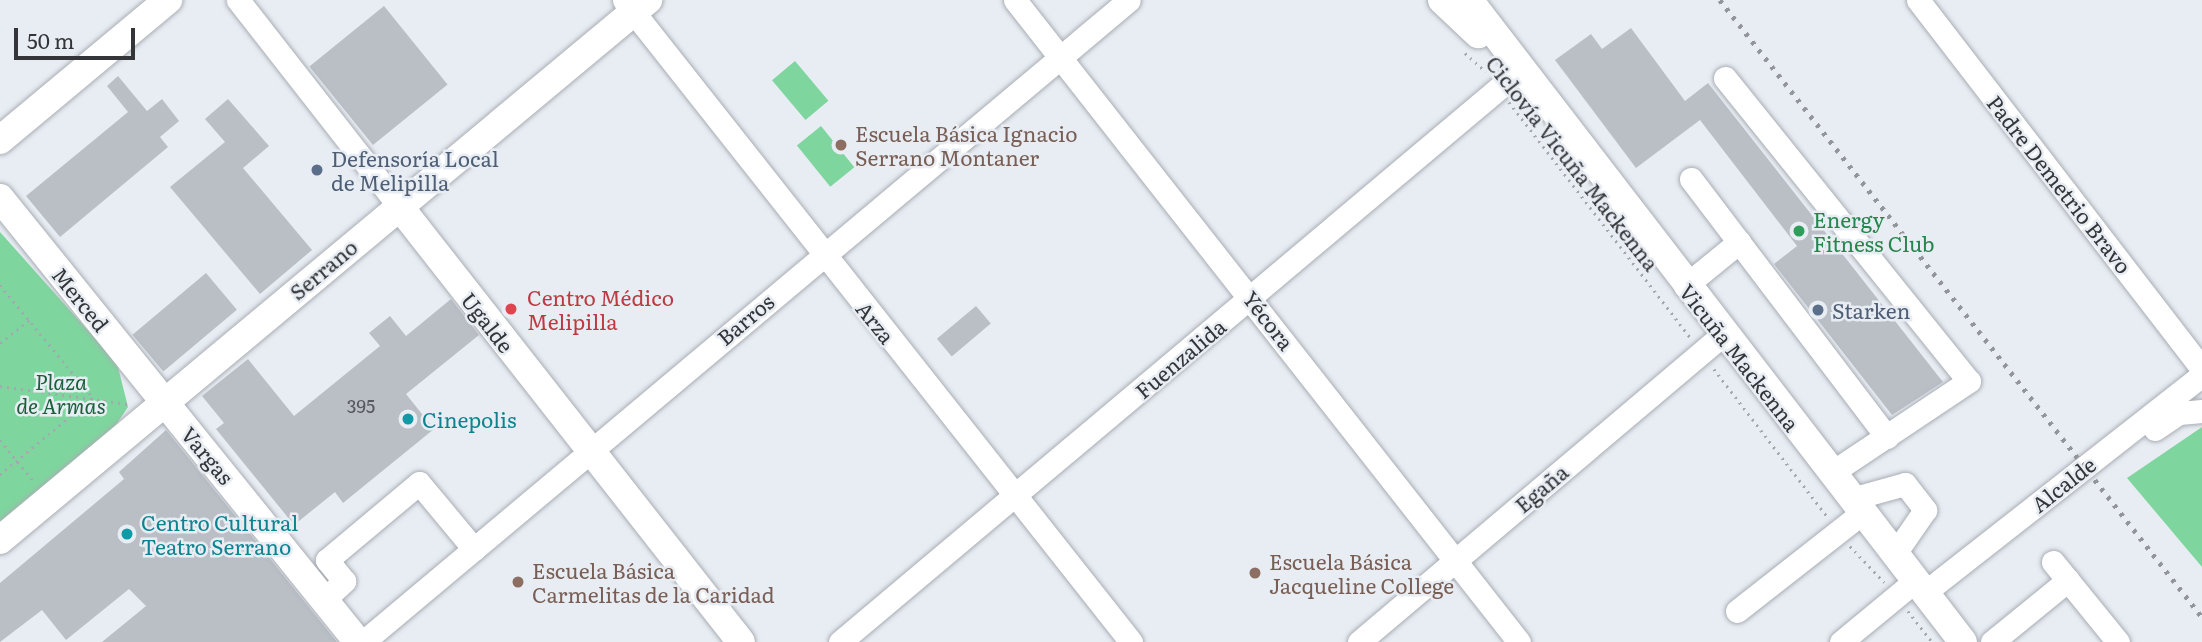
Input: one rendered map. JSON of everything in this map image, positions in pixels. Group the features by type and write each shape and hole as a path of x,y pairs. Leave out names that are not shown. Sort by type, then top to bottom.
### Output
{"main road":[{"path":"0,141 168,0"},
{"name":"Vicuña Mackenna","path":"1442,0 1685,286 1712,343 1831,473 1894,555 1917,593 1963,642"},
{"name":"Vicuña Mackenna","path":"1469,0 1509,80"},
{"name":"Serrano","path":"0,540 119,439 149,403 399,206 635,4"},
{"name":"Merced","path":"0,198 10,218 131,360 149,403"},
{"name":"Ugalde","path":"399,206 741,642"},
{"name":"Vargas","path":"149,403 326,598 361,642"}],"street":[{"name":"Ugalde","path":"238,0 399,206"},
{"name":"Yécora","path":"1015,0 1252,298 1519,642"},
{"name":"Barros","path":"361,642 1129,0"},
{"name":"Padre Demetrio Bravo","path":"1918,0 2202,369"},
{"name":"Arza","path":"635,4 821,255 1131,642"},
{"path":"1725,78 1969,381 1831,473"},
{"name":"Fuenzalida","path":"840,642 1509,80"},
{"path":"1691,179 1887,438"},
{"path":"1685,286 1740,242"},
{"name":"Egaña","path":"1359,642 1712,343"},
{"name":"Alcalde","path":"1917,593 2202,375"},
{"name":"Alcalde","path":"1842,642 2170,418 2202,411"},
{"path":"326,598 344,581 327,560 419,483 474,549"},
{"path":"1737,611 1839,531 1857,506 1905,484 1925,510 1894,555"},
{"path":"1992,642 2060,571 2118,642"}],"path":[{"name":"Ciclovía Vicuña Mackenna","path":"1461,49 1509,80 1712,343 1839,531 1917,593 1931,642"},
{"path":"0,285 93,398"},
{"path":"0,343 29,320"},
{"path":"0,386 149,403"},
{"path":"0,475 93,398"},
{"path":"0,440 48,499"}],"green space":[{"path":"795,61 828,101 805,120 772,80"},
{"path":"821,126 854,167 830,187 797,146"},
{"name":"Plaza de Armas","path":"0,232 117,363 128,407 114,428 0,524"},
{"path":"2202,427 2202,567 2127,478"}],"building":[{"path":"384,6 448,84 373,145 309,66"},
{"path":"1631,28 1685,101 1708,83 1943,382 1892,415 1774,264 1797,246 1700,120 1636,168 1555,60 1591,34 1602,49"},
{"path":"118,76 147,111 162,99 179,121 160,137 168,147 60,237 26,196 128,112 107,86"},
{"path":"228,99 269,146 243,168 312,250 260,294 170,187 225,142 205,119"},
{"path":"206,273 237,310 163,371 132,335"},
{"path":"451,299 479,335 406,394 434,429 343,503 335,492 294,525 216,429 224,423 202,396 248,359 294,416 380,346 369,333 390,316 406,336"},
{"path":"976,306 991,324 952,356 937,339"},
{"path":"166,430 337,642 102,642 146,606 129,589 66,640 42,610 0,642 0,583 124,479 119,472"}],"railway":[{"path":"1720,0 2202,617"}],"place":[{"name":"Escuela Básica Ignacio Serrano Montaner","path":"841,145"},
{"name":"Defensoría Local de Melipilla","path":"317,170"},
{"name":"Energy Fitness Club","path":"1799,231"},
{"name":"Centro Médico Melipilla","path":"511,309"},
{"name":"Starken","path":"1818,310"},
{"name":"Cinepolis","path":"408,419"},
{"name":"Centro Cultural Teatro Serrano","path":"127,534"},
{"name":"Escuela Básica Jacqueline College","path":"1255,573"},
{"name":"Escuela Básica Carmelitas de la Caridad","path":"518,582"}]}
